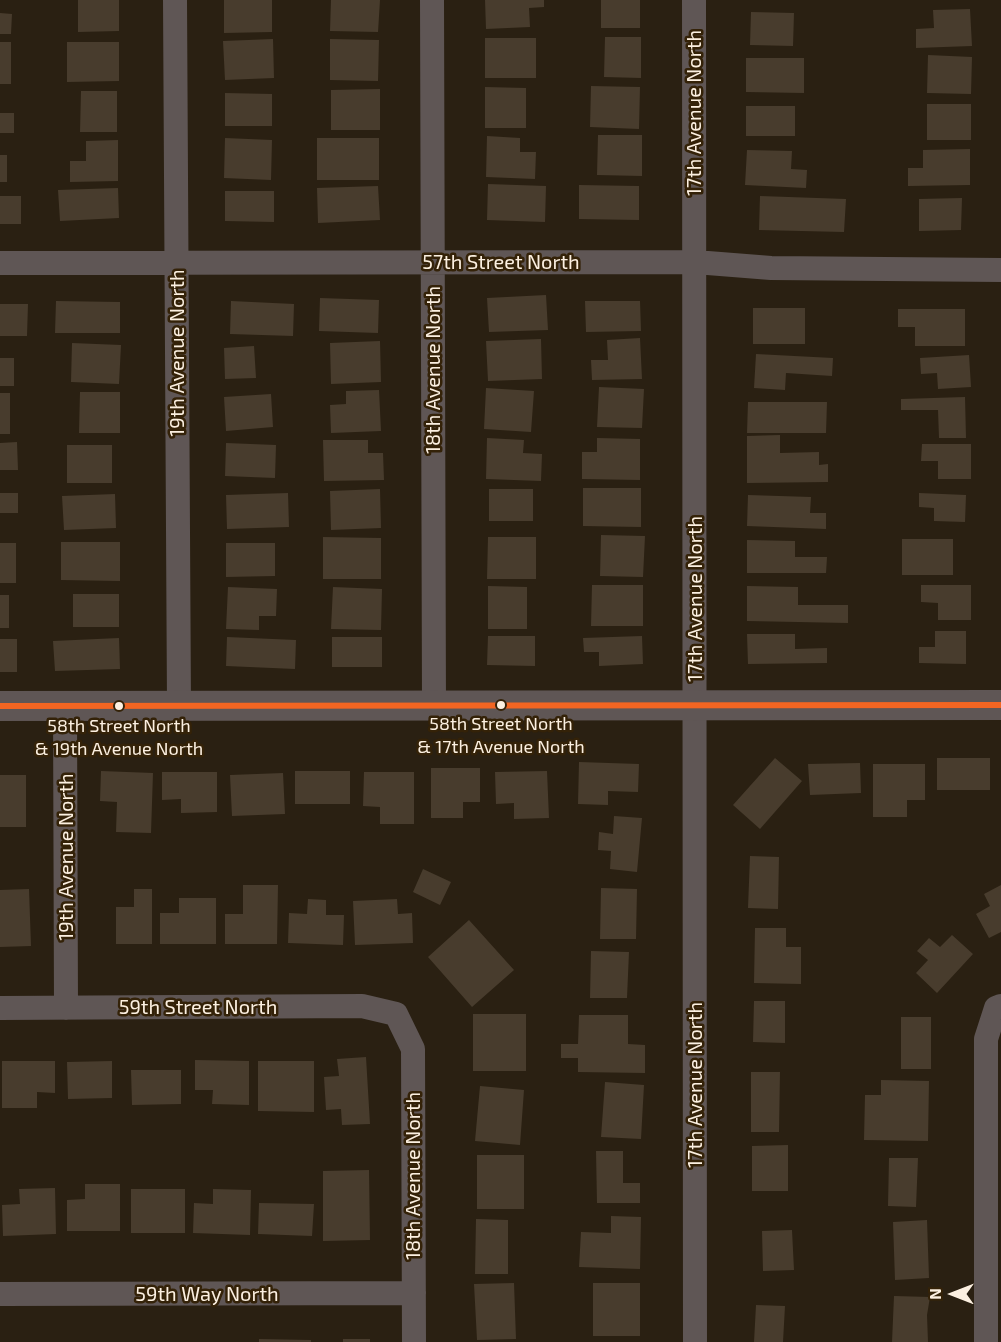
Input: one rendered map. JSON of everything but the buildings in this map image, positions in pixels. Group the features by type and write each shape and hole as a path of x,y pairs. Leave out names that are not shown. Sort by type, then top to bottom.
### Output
{"street":[{"name":"19th Avenue North","path":"175,0 179,705"},
{"name":"18th Avenue North","path":"432,0 434,705"},
{"name":"17th Avenue North","path":"694,0 695,1342"},
{"name":"57th Street North","path":"0,263 694,262 771,268 1001,270"},
{"path":"0,706 1001,705"},
{"name":"19th Avenue North","path":"65,706 66,1008"},
{"name":"59th Street North","path":"0,1008 362,1006 396,1014"},
{"path":"986,1342 986,1039 999,1007"},
{"name":"18th Avenue North","path":"396,1014 413,1049 414,1342"},
{"name":"59th Way North","path":"0,1294 414,1293"}],"transit line":[{"path":"0,706 1001,705"}],"place":[{"name":"58th Street North & 17th Avenue North","path":"501,705"},
{"name":"58th Street North & 19th Avenue North","path":"119,706"}]}
